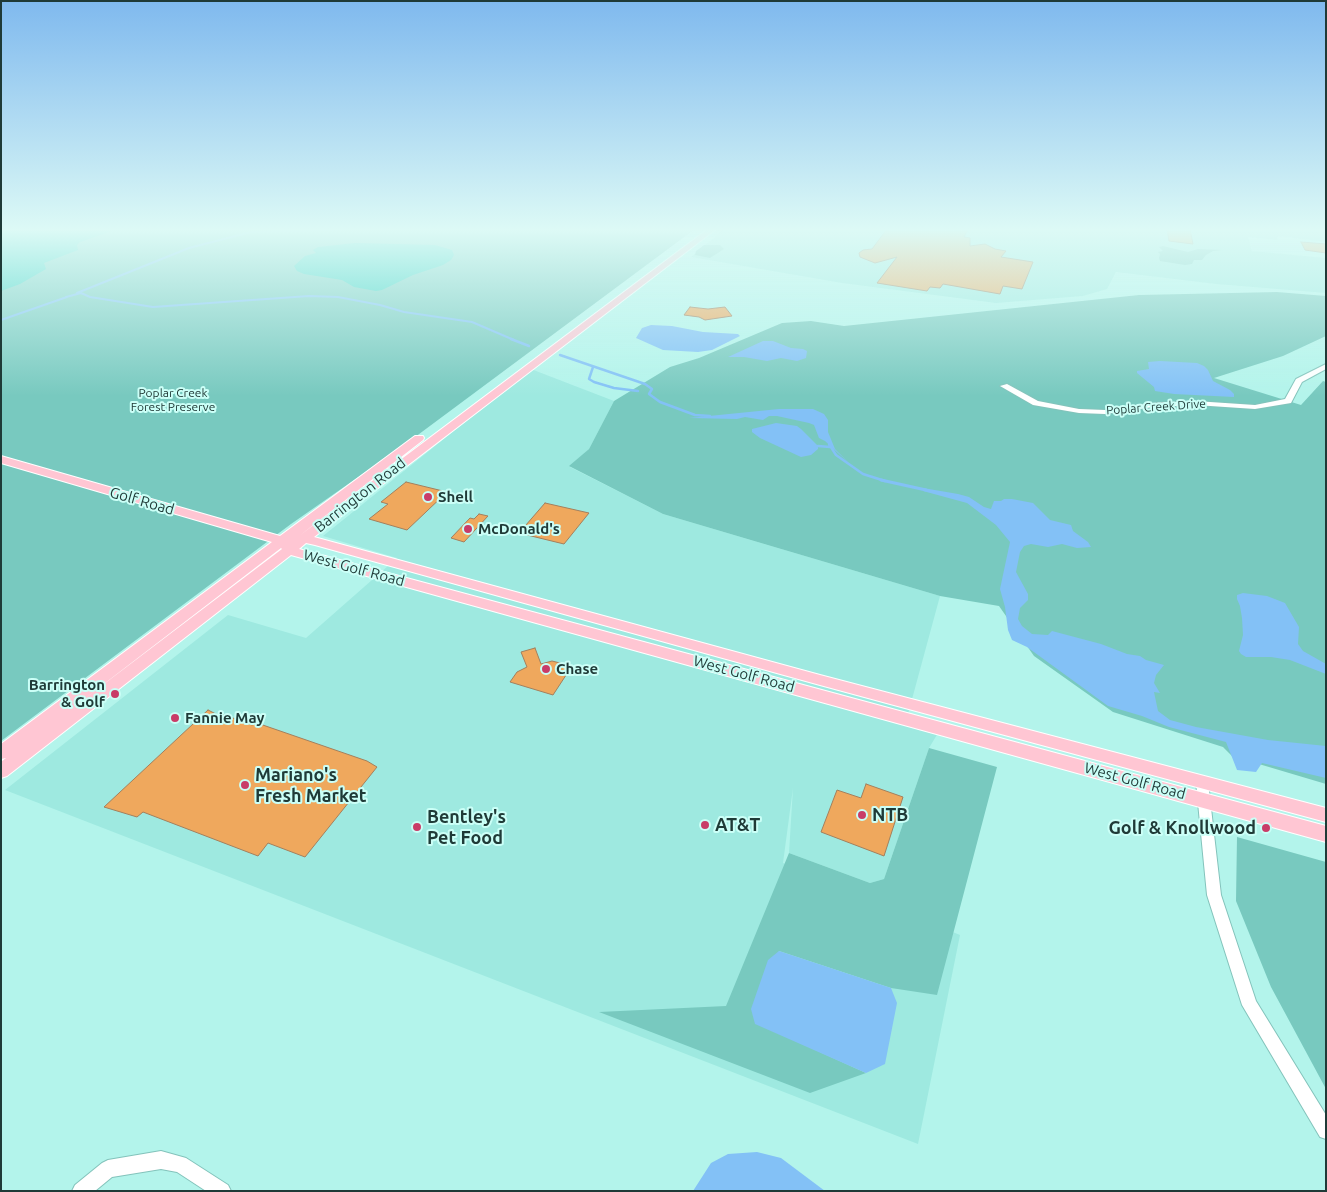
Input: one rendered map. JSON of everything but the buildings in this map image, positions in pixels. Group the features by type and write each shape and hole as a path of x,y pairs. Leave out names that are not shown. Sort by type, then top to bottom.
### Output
{"main road":[{"name":"Barrington Road","path":"1,771 400,452 632,285"},
{"name":"Barrington Road","path":"1,753 286,545 303,539 635,285"},
{"name":"Golf Road","path":"1,459 286,545"},
{"name":"West Golf Road","path":"303,539 326,543 838,685 1326,815"},
{"name":"West Golf Road","path":"286,545 1326,834"}],"street":[{"name":"Poplar Creek Drive","path":"1004,386 1036,403 1079,411 1105,412 1185,403 1272,405 1288,401 1299,381 1326,366"},
{"path":"1202,782 1214,895 1250,1005 1326,1131"},
{"path":"81,1191 108,1169 161,1160 180,1164 222,1191"}],"shaded area":[{"path":"1,285 18,285 1,291"},
{"path":"350,285 393,285 376,291"},
{"path":"855,285 1109,285 1107,289 1083,296 996,303"},
{"path":"1224,285 1326,285 1326,293"},
{"path":"651,325 672,326 703,332 738,334 740,336 712,350 698,352 663,350 636,338 642,328"},
{"path":"763,341 773,341 791,348 803,349 807,351 806,358 797,361 781,358 767,361 744,357 728,357"},
{"path":"1148,362 1197,363 1204,366 1213,381 1230,390 1234,397 1174,394 1155,391 1154,387 1137,371 1149,369"},
{"path":"531,369 614,401 589,449 570,467 663,514 940,596 905,725 938,733 929,748 884,879 870,883 789,853 793,788 783,863 960,935 918,1144 5,790 228,615 306,638 397,558 323,536"},
{"path":"779,409 813,409 824,414 828,420 828,432 835,449 850,464 825,441 819,438 814,425 809,423 777,416 769,416 763,420 745,417 737,419 689,418"},
{"path":"776,423 797,426 818,446 818,449 811,455 801,457 760,438 752,432 752,429"},
{"path":"923,488 969,497 984,507 991,509 994,501 1004,499 1033,503 1050,520 1071,525 1073,531 1088,542 1091,547 1077,548 1062,544 1048,547 1031,544 1024,546 1020,552 1016,572 1028,594 1028,600 1020,608 1018,619 1022,626 1032,634 1048,635 1052,631 1101,644 1164,665 1156,675 1154,683 1160,693 1154,692 1158,711 1170,720 1196,727 1268,740 1326,746 1326,778 1262,763 1256,772 1237,770 1226,742 1169,727 1142,716 1108,706 1027,647 1012,640 1008,630 1000,589 1010,542 996,525 967,503 923,491"},
{"path":"1243,593 1267,596 1285,603 1299,627 1298,644 1303,651 1326,664 1326,674 1290,660 1271,657 1246,657 1241,654 1239,651 1243,635 1242,618 1237,595"},
{"path":"779,951 891,988 897,1003 885,1064 866,1073 755,1024 751,1009 768,960"},
{"path":"757,1152 781,1158 825,1191 693,1191 711,1163 728,1154"}],"green space":[{"name":"Poplar Creek Forest Preserve","path":"1,285 620,285 407,443 291,524 1,741"},
{"path":"1277,292 1326,296 1326,336 1283,356 1214,378 1301,405 1323,381 1326,382 1326,784 1232,756 1223,747 1113,712 1034,656 999,606 940,596 663,514 569,466 589,449 614,401 670,367 699,358 782,323 811,321 844,326 1139,295"},
{"path":"929,748 997,767 937,995 891,988 779,951 756,1023 866,1073 810,1093 599,1012 726,1006 789,853 870,883 884,879"},
{"path":"1237,837 1326,862 1326,1089 1271,987 1236,901"}],"waterway":[{"path":"77,293 98,285"},
{"path":"66,297 81,293 90,297 153,307 309,296 338,297 380,305 404,312 472,322 514,340"},
{"path":"1,320 67,297"},
{"path":"511,339 529,346"},
{"path":"560,355 645,384 652,389 649,394 660,402 695,415 710,416"},
{"path":"593,367 589,379 594,382 614,388 638,391"},
{"path":"829,444 836,455 863,474 884,481"},
{"path":"818,446 830,447"},
{"path":"884,481 926,490"}],"place":[{"name":"Shell","path":"428,497"},
{"name":"McDonald's","path":"468,529"},
{"name":"Chase","path":"546,669"},
{"name":"Barrington & Golf","path":"115,694"},
{"name":"Fannie May","path":"175,718"},
{"name":"Mariano's Fresh Market","path":"245,785"},
{"name":"NTB","path":"862,815"},
{"name":"AT&T","path":"705,825"},
{"name":"Bentley's Pet Food","path":"417,827"},
{"name":"Golf & Knollwood","path":"1266,828"}]}
